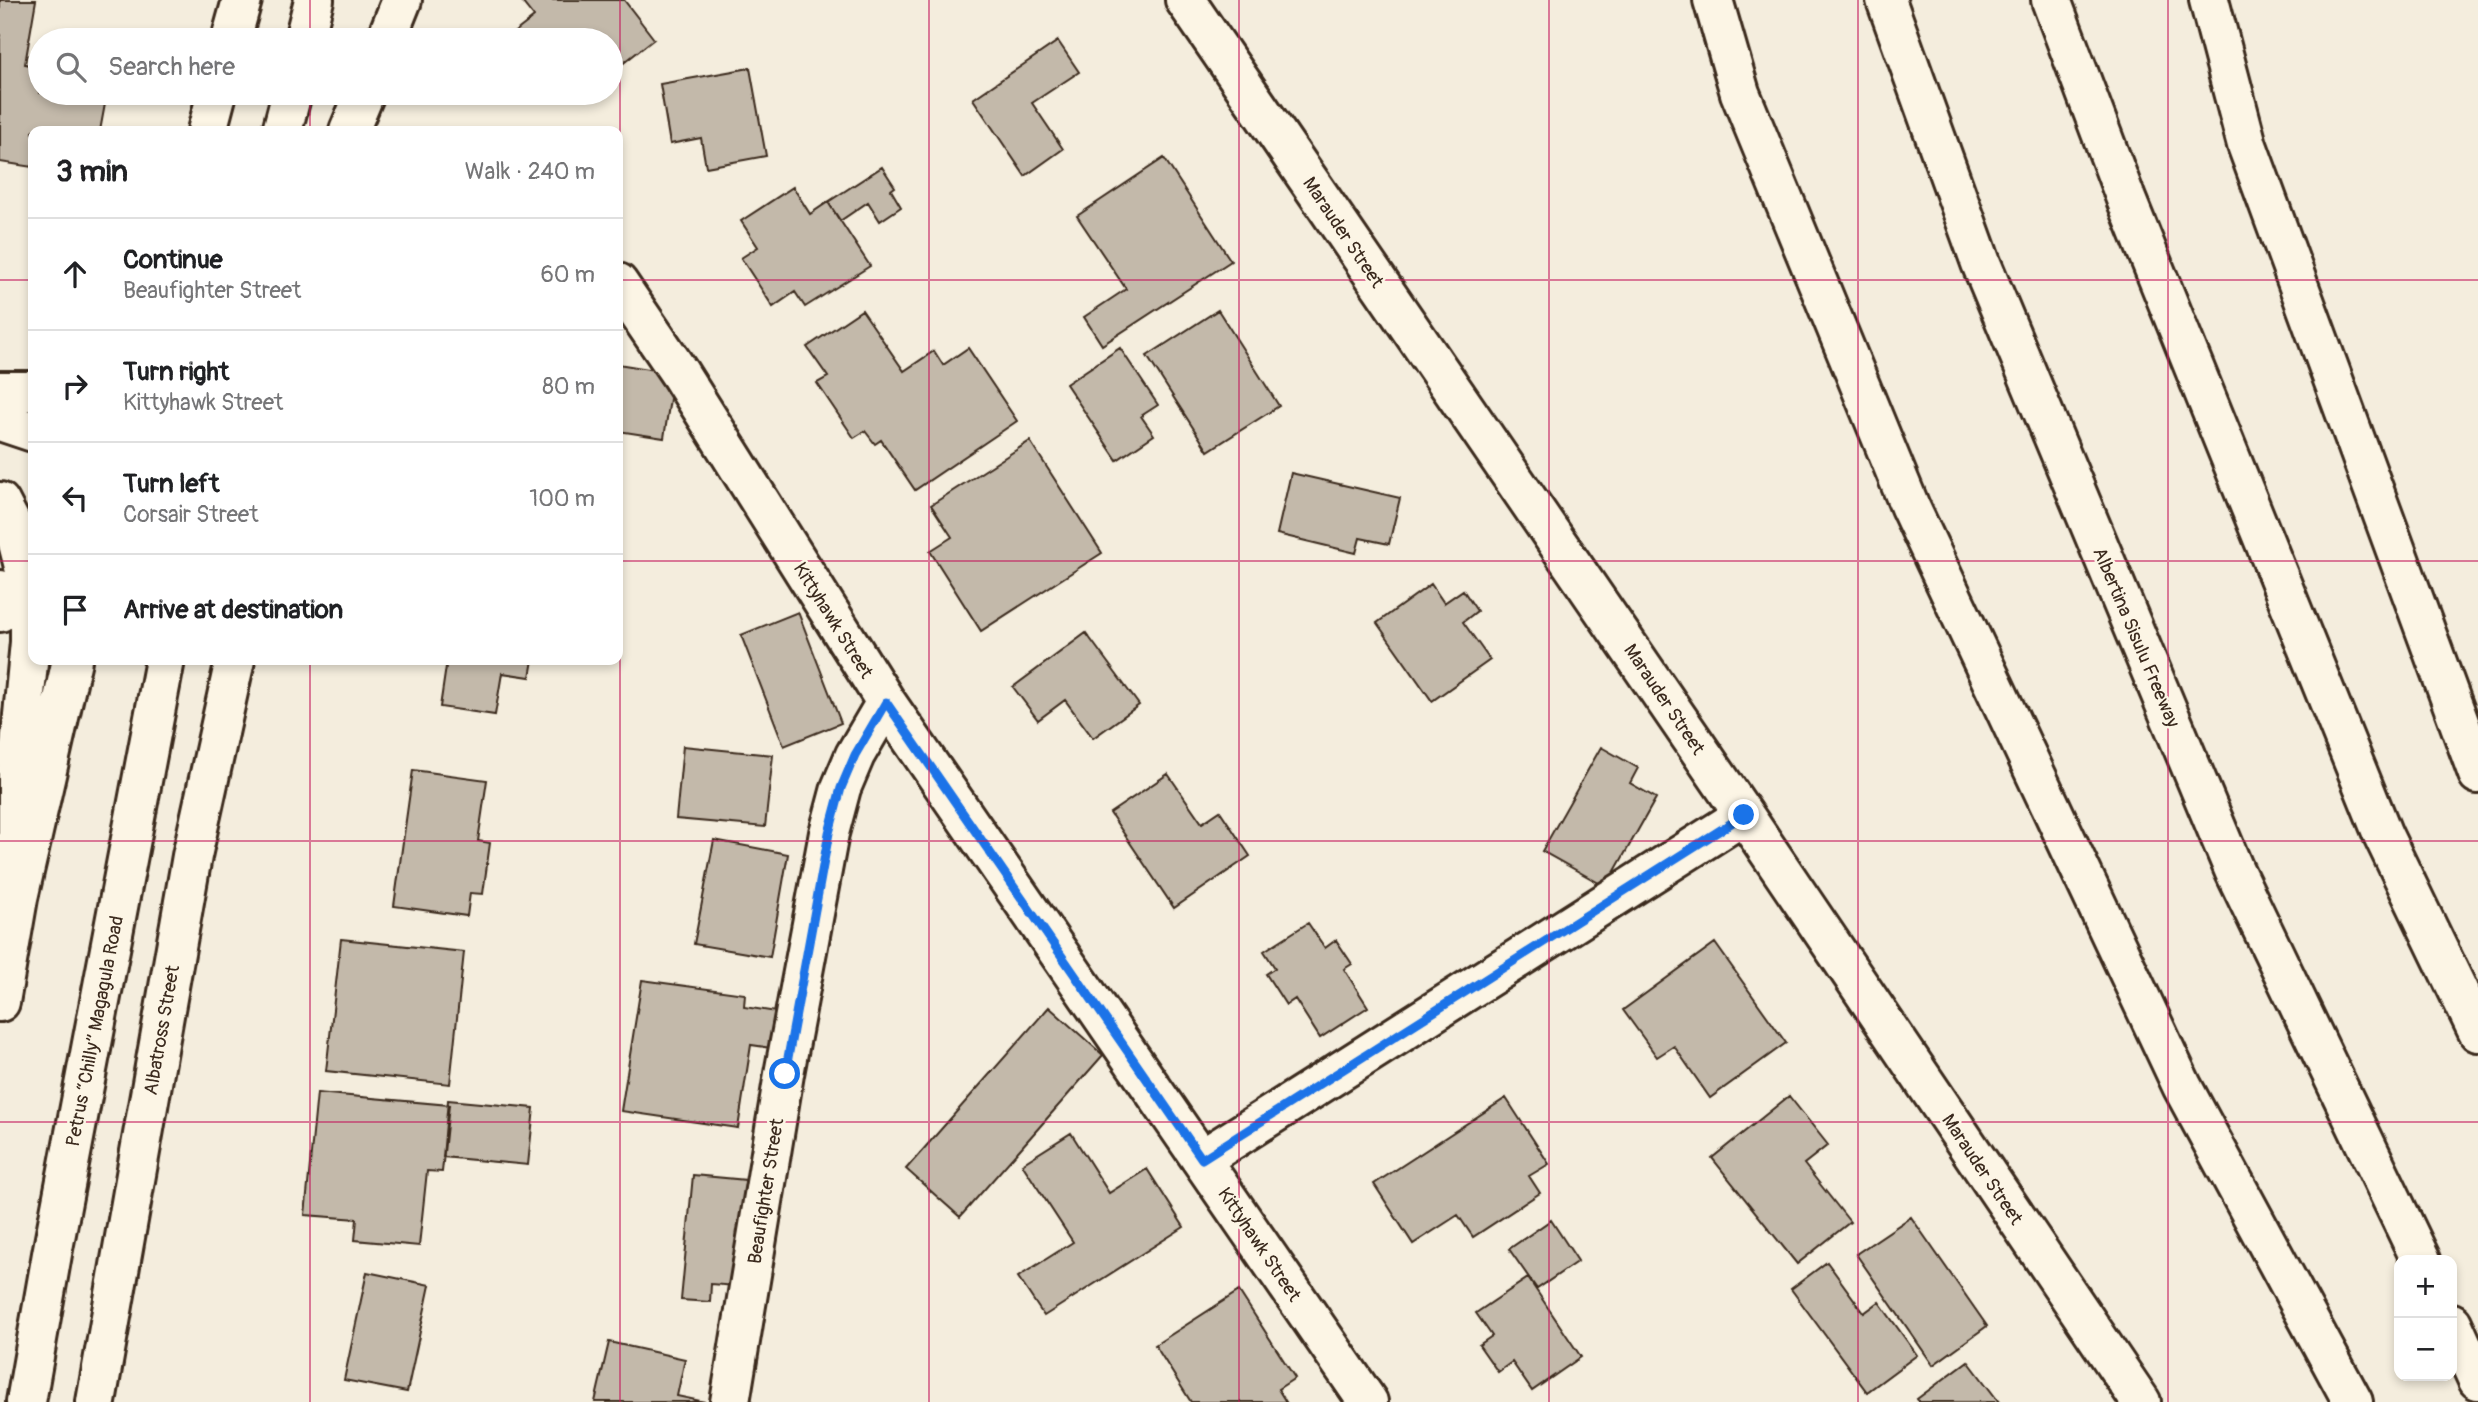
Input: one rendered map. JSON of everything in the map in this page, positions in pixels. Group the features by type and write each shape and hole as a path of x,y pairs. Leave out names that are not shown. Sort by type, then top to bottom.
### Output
{"main road":[{"path":"234,28 242,0"},
{"path":"307,28 314,0"},
{"path":"391,28 402,0"},
{"name":"Marauder Street","path":"1185,0 1744,815 2141,1402"},
{"path":"1713,0 1740,93 1910,507 2182,1086 2353,1402"},
{"name":"Albertina Sisulu Freeway","path":"1886,0 1981,263 2234,870 2419,1255"},
{"path":"2051,0 2126,199 2383,835 2478,1032"},
{"path":"2209,0 2247,145 2478,774"},
{"path":"208,126 214,105"},
{"path":"283,126 289,105"},
{"path":"351,126 360,105"},
{"name":"Kittyhawk Street","path":"623,290 680,374 886,702 1368,1402"},
{"path":"0,391 28,391"},
{"path":"0,421 28,430"},
{"path":"0,502 15,531 28,582"},
{"path":"0,590 0,612"},
{"path":"18,898 18,767 28,663"},
{"path":"0,1002 18,898 71,665"},
{"name":"Petrus “Chilly” Magagula Road","path":"26,1402 54,1241 164,665"},
{"name":"Albatross Street","path":"96,1402 192,856 234,665"},
{"name":"Beaufighter Street","path":"730,1402 829,833 841,788 855,755 886,702"},
{"path":"1202,1159 1744,815"},
{"path":"2457,1334 2478,1380"}],"building":[{"path":"0,0 36,0 31,28 28,28 25,64 28,65 28,105 105,105 101,126 28,126 28,166 0,162"},
{"path":"526,0 624,0 654,39 623,64 623,28 520,28 534,17 523,3"},
{"path":"1058,41 1079,72 1032,103 1063,149 1025,176 973,99"},
{"path":"750,68 766,156 706,167 701,138 670,144 660,84"},
{"path":"1164,158 1231,261 1102,345 1084,317 1126,289 1077,216"},
{"path":"882,167 895,187 891,190 901,207 880,221 868,202 840,221 828,202"},
{"path":"793,187 810,214 828,202 870,266 805,307 795,292 773,307 741,258 758,247 741,221"},
{"path":"862,310 904,371 934,351 943,365 968,348 1017,421 915,490 881,440 875,444 865,431 854,438 817,383 828,377 807,347"},
{"path":"1218,310 1279,406 1208,451 1147,356"},
{"path":"1120,348 1158,405 1141,416 1154,435 1117,460 1066,384"},
{"path":"623,365 674,373 664,438 623,432"},
{"path":"1030,441 1102,553 981,631 930,551 952,537 931,505"},
{"path":"1291,473 1400,498 1389,544 1360,538 1356,553 1277,534"},
{"path":"1431,584 1444,603 1463,590 1477,611 1463,622 1490,660 1432,701 1377,623"},
{"path":"798,612 841,723 784,746 741,635"},
{"path":"1086,633 1139,705 1093,738 1065,700 1038,720 1013,687"},
{"path":"446,665 532,665 530,677 502,673 495,715 440,707"},
{"path":"683,746 773,755 765,827 676,819"},
{"path":"1601,747 1638,768 1630,783 1656,798 1606,887 1542,851"},
{"path":"413,770 487,780 478,841 490,843 483,894 470,893 467,916 394,906"},
{"path":"1168,774 1202,823 1220,811 1250,856 1174,908 1110,813"},
{"path":"714,840 788,854 770,957 694,944"},
{"path":"1308,923 1325,948 1336,940 1352,964 1344,969 1368,1007 1320,1038 1295,999 1286,1005 1266,974 1275,968 1264,951"},
{"path":"341,939 464,952 450,1084 326,1071"},
{"path":"1715,943 1786,1043 1710,1098 1674,1046 1657,1057 1623,1010"},
{"path":"642,980 745,994 744,1007 783,1013 778,1049 751,1045 738,1128 621,1111"},
{"path":"1049,1007 1103,1055 960,1217 906,1169"},
{"path":"317,1093 449,1105 442,1172 427,1171 419,1246 355,1240 357,1219 305,1215"},
{"path":"1789,1096 1828,1145 1804,1164 1850,1222 1797,1264 1712,1158"},
{"path":"1506,1098 1549,1164 1529,1176 1540,1193 1473,1237 1458,1215 1413,1244 1374,1184"},
{"path":"448,1100 534,1108 528,1165 443,1157"},
{"path":"1071,1133 1109,1193 1147,1169 1184,1227 1044,1316 1018,1277 1073,1242 1022,1164"},
{"path":"693,1175 746,1180 736,1286 711,1284 710,1302 681,1300"},
{"path":"1911,1217 1987,1326 1933,1365 1856,1254"},
{"path":"1551,1220 1578,1261 1537,1289 1509,1249"},
{"path":"1827,1262 1864,1313 1879,1302 1917,1355 1867,1392 1791,1289"},
{"path":"367,1272 430,1285 407,1392 344,1380"},
{"path":"1528,1278 1581,1357 1532,1391 1512,1362 1498,1372 1479,1345 1492,1336 1476,1313"},
{"path":"1239,1291 1295,1378 1278,1389 1286,1402 1191,1402 1155,1345"},
{"path":"609,1342 685,1359 677,1396 705,1402 595,1402"},
{"path":"1968,1361 1999,1402 1919,1402 1917,1399"}],"route":[{"path":"785,1074 829,833 841,788 855,755 886,702 1202,1159 1744,815"}]}
